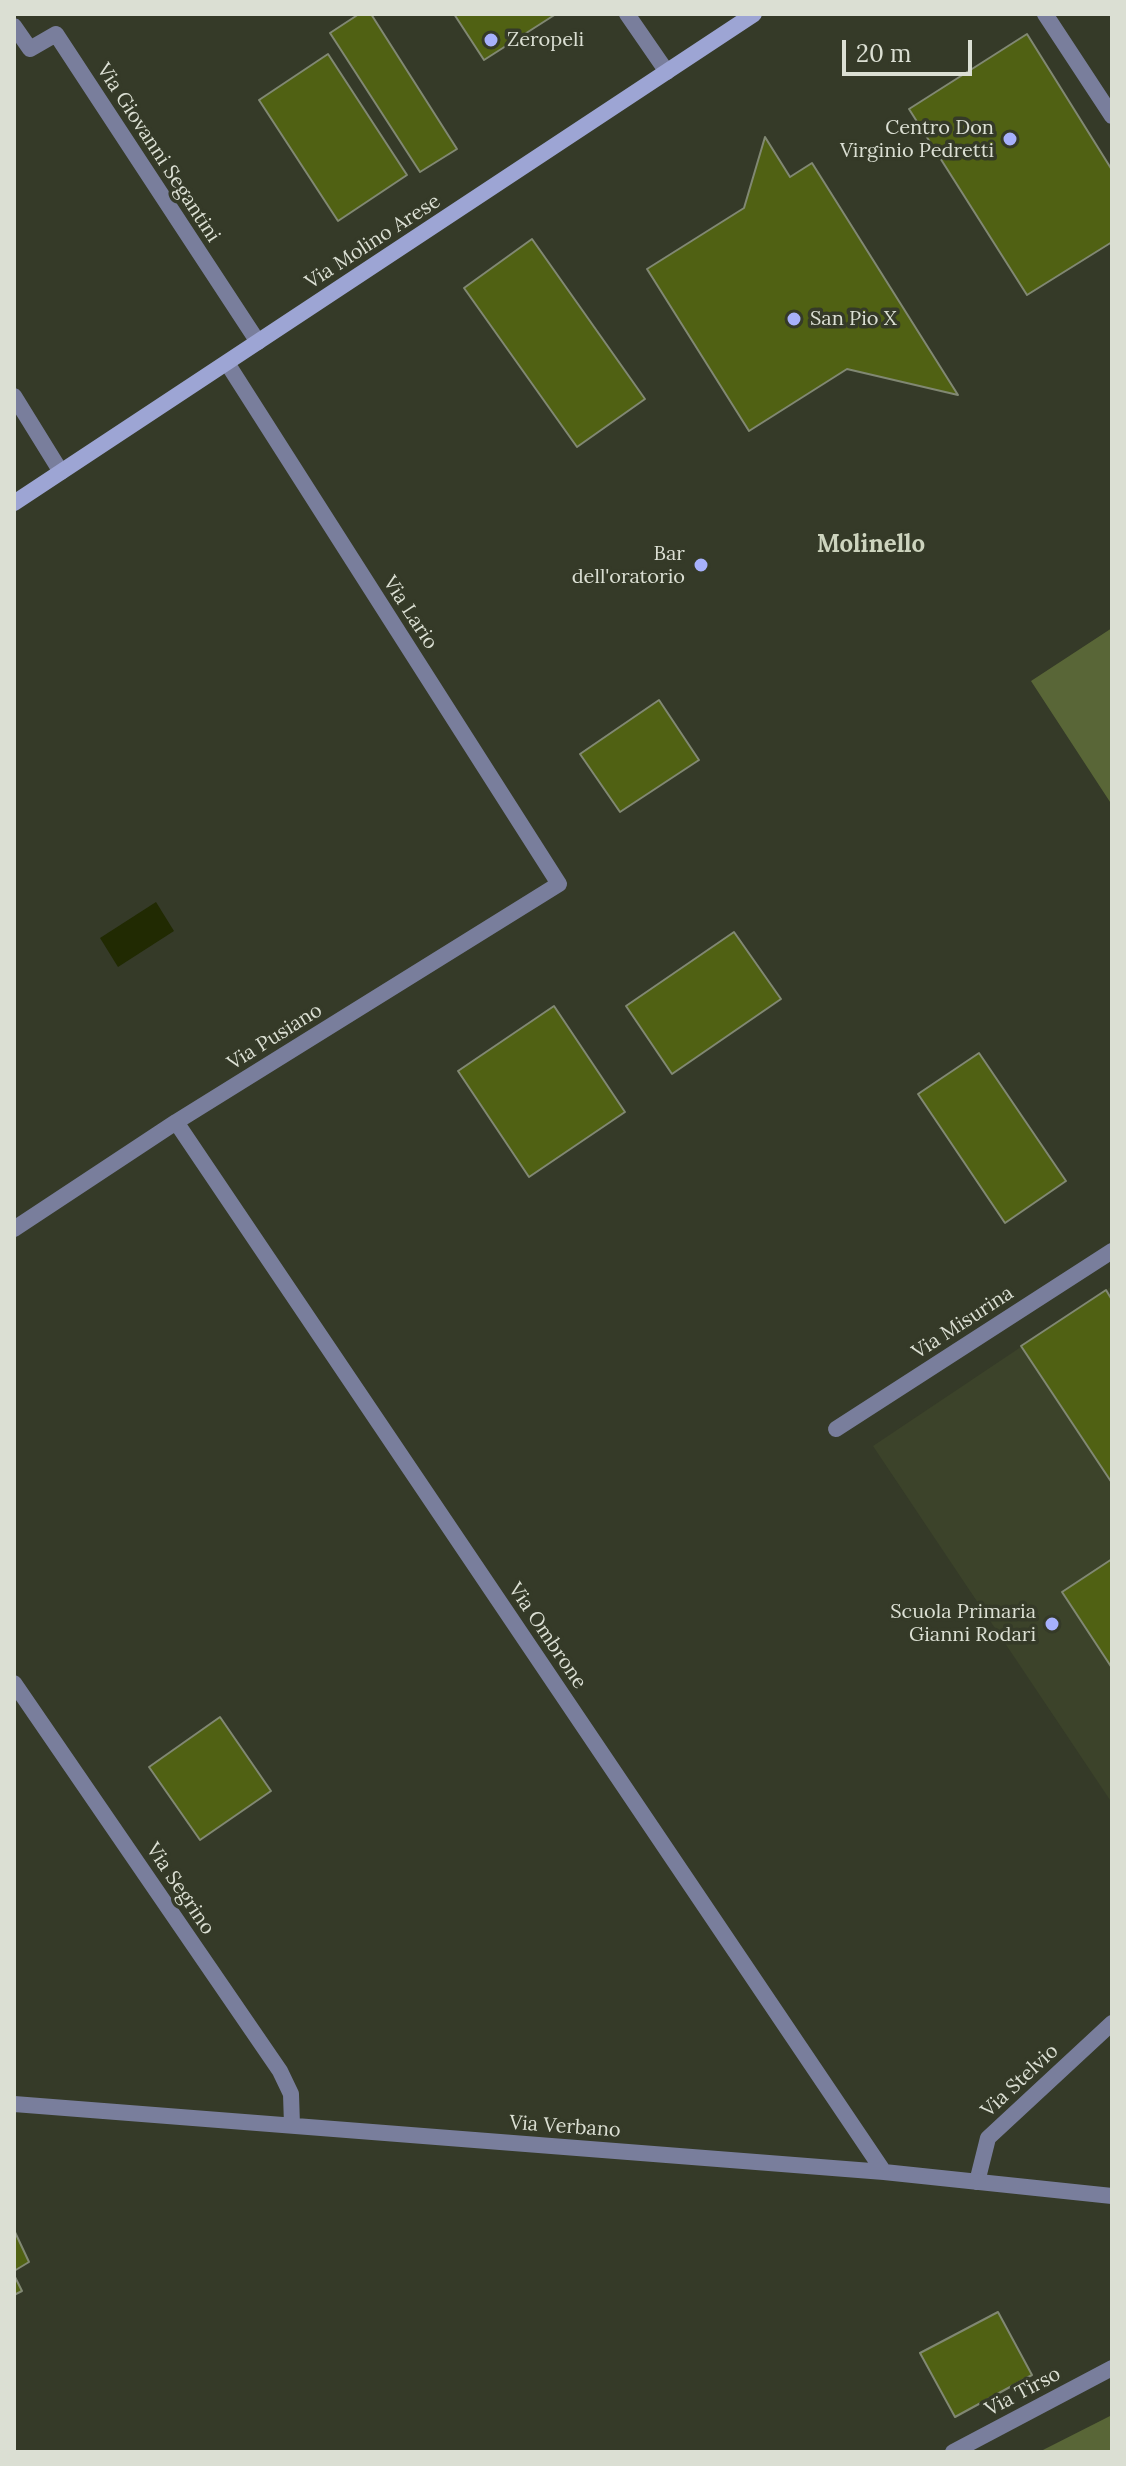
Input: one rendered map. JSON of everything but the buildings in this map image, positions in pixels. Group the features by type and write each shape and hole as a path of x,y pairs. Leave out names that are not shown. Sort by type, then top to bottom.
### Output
{"street":[{"path":"627,14 667,72"},
{"name":"Via Molino Arese","path":"14,503 754,14"},
{"path":"1045,14 1112,116"},
{"name":"Via Giovanni Segantini","path":"14,26 30,49 56,34 258,342"},
{"name":"Via Lario","path":"227,363 559,884"},
{"path":"14,396 61,472"},
{"name":"Via Pusiano","path":"14,1229 176,1122 559,884"},
{"name":"Via Ombrone","path":"176,1122 884,2172"},
{"name":"Via Misurina","path":"836,1429 1112,1251"},
{"name":"Via Segrino","path":"14,1683 280,2071 291,2094 292,2125"},
{"name":"Via Stelvio","path":"977,2182 988,2138 1112,2023"},
{"name":"Via Verbano","path":"14,2104 884,2172 1112,2196"},
{"name":"Via Tirso","path":"953,2452 1112,2368"}],"shaded area":[{"path":"1112,628 1112,805 1031,681"},
{"path":"156,902 174,931 118,967 100,938"},
{"name":"Scuola Primaria Gianni Rodari","path":"1112,1286 1112,1803 873,1446"},
{"path":"1112,2415 1112,2452 1039,2452"}],"place":[{"name":"Zeropeli","path":"491,40"},
{"name":"Centro Don Virginio Pedretti","path":"1010,139"},
{"name":"San Pio X","path":"794,319"},
{"name":"Bar dell'oratorio","path":"701,565"},
{"name":"Scuola Primaria Gianni Rodari","path":"1052,1624"}],"district":[{"name":"Molinello","path":"871,545"}]}
